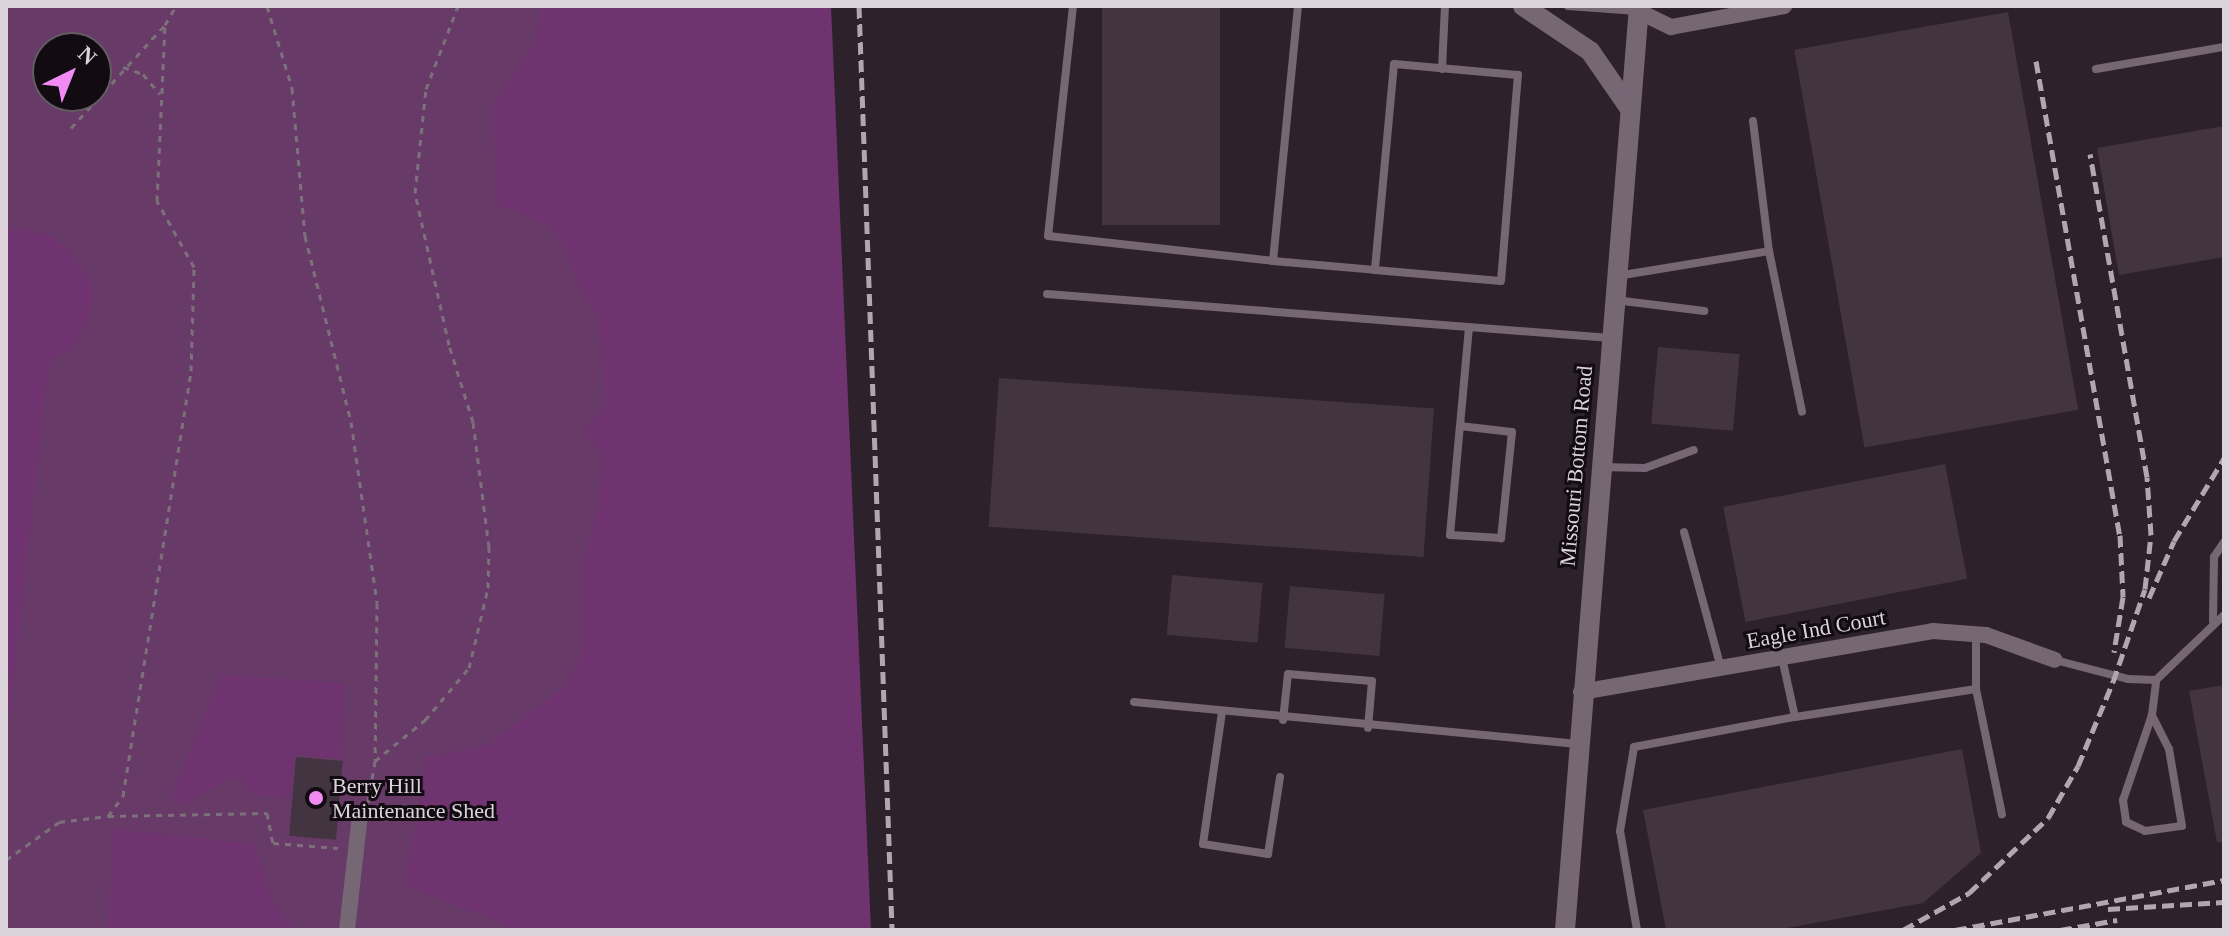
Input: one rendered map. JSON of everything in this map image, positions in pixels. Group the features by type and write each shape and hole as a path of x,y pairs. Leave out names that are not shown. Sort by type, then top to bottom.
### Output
{"street":[{"path":"1523,6 1590,51 1630,110"},
{"path":"1641,8 1671,27 1784,6"},
{"name":"Missouri Bottom Road","path":"1565,930 1581,692 1641,8"},
{"name":"Eagle Ind Court","path":"1581,692 1933,631 1976,632 2055,660"},
{"path":"347,930 359,823"}],"lane":[{"path":"1073,6 1048,236 1273,261 1375,270 1501,281 1518,75 1394,64 1375,270"},
{"path":"1273,261 1298,6"},
{"path":"1442,69 1445,6"},
{"path":"1568,6 1641,8"},
{"path":"2096,69 2224,47"},
{"path":"1753,121 1769,251 1802,412"},
{"path":"1616,276 1769,251"},
{"path":"1047,294 1611,338"},
{"path":"1614,300 1704,311"},
{"path":"1460,426 1512,432 1501,538 1450,535 1469,327"},
{"path":"1600,467 1645,468 1694,450"},
{"path":"1684,532 1721,668"},
{"path":"2213,621 2214,557 2224,542"},
{"path":"2152,715 2169,749 2182,826 2145,831 2126,822 2123,800 2152,715 2156,680 2213,621 2224,615"},
{"path":"1976,632 1976,689 2002,814"},
{"path":"1782,657 1795,717"},
{"path":"2055,660 2128,679 2156,680"},
{"path":"1283,720 1288,674 1372,681 1368,728"},
{"path":"1637,930 1620,831 1634,747 1795,717 1976,689"},
{"path":"1134,702 1283,720 1578,744"},
{"path":"1222,712 1203,844 1268,854 1280,777"}],"path":[{"path":"71,128 123,67 165,25 176,6"},
{"path":"267,6 292,88 305,236 351,422 377,603 375,761 370,805 359,823"},
{"path":"375,761 425,720 469,668 488,588 489,547 473,422 453,361 415,193 426,89 458,6"},
{"path":"108,816 123,796 191,371 196,275 190,256 157,206 165,25"},
{"path":"123,67 143,74 160,94"},
{"path":"6,860 59,822 108,816 267,813 273,843 344,848"}],"shaded area":[{"path":"6,6 583,6 629,484 528,930 6,930"},
{"path":"542,6 831,6 871,930 505,930 504,924 405,885 427,757 488,745 563,688 581,657 582,568 599,504 603,455 584,431 606,406 599,317 579,286 561,240 544,223 497,205 493,106 536,41"},
{"path":"20,229 49,235 67,248 92,282 93,305 80,336 71,349 52,360 47,376 6,746 6,231"},
{"path":"221,675 344,683 341,758 294,754 290,798 253,795 240,777 227,779 184,804 176,802 172,794"},
{"path":"114,829 254,844 273,903 296,930 108,930"}],"building":[{"path":"1102,6 1220,6 1220,225 1102,225"},
{"path":"2008,12 2078,410 1864,448 1794,50"},
{"path":"2224,126 2224,257 2119,275 2097,148"},
{"path":"1658,347 1740,354 1733,431 1651,424"},
{"path":"999,378 1434,408 1424,557 989,527"},
{"path":"1945,464 1967,579 1745,622 1723,507"},
{"path":"1172,575 1263,583 1257,643 1167,635"},
{"path":"1290,586 1385,594 1379,656 1285,648"},
{"path":"2224,685 2224,842 2217,842 2189,691"},
{"path":"1962,749 1981,853 1923,903 1777,930 1666,930 1643,810"},
{"name":"Berry Hill Maintenance Shed","path":"296,757 343,761 336,840 289,836"}],"railway":[{"path":"859,6 892,930"},
{"path":"2036,61 2120,535 2123,597 2114,652"},
{"path":"1903,930 1969,893 2048,818 2078,766 2113,682 2145,589 2151,535 2147,477 2090,154"},
{"path":"2149,598 2174,541 2224,458"},
{"path":"1955,930 2224,880"},
{"path":"2108,909 2224,902"},
{"path":"2060,930 2117,920"}],"place":[{"name":"Berry Hill Maintenance Shed","path":"316,798"}]}
